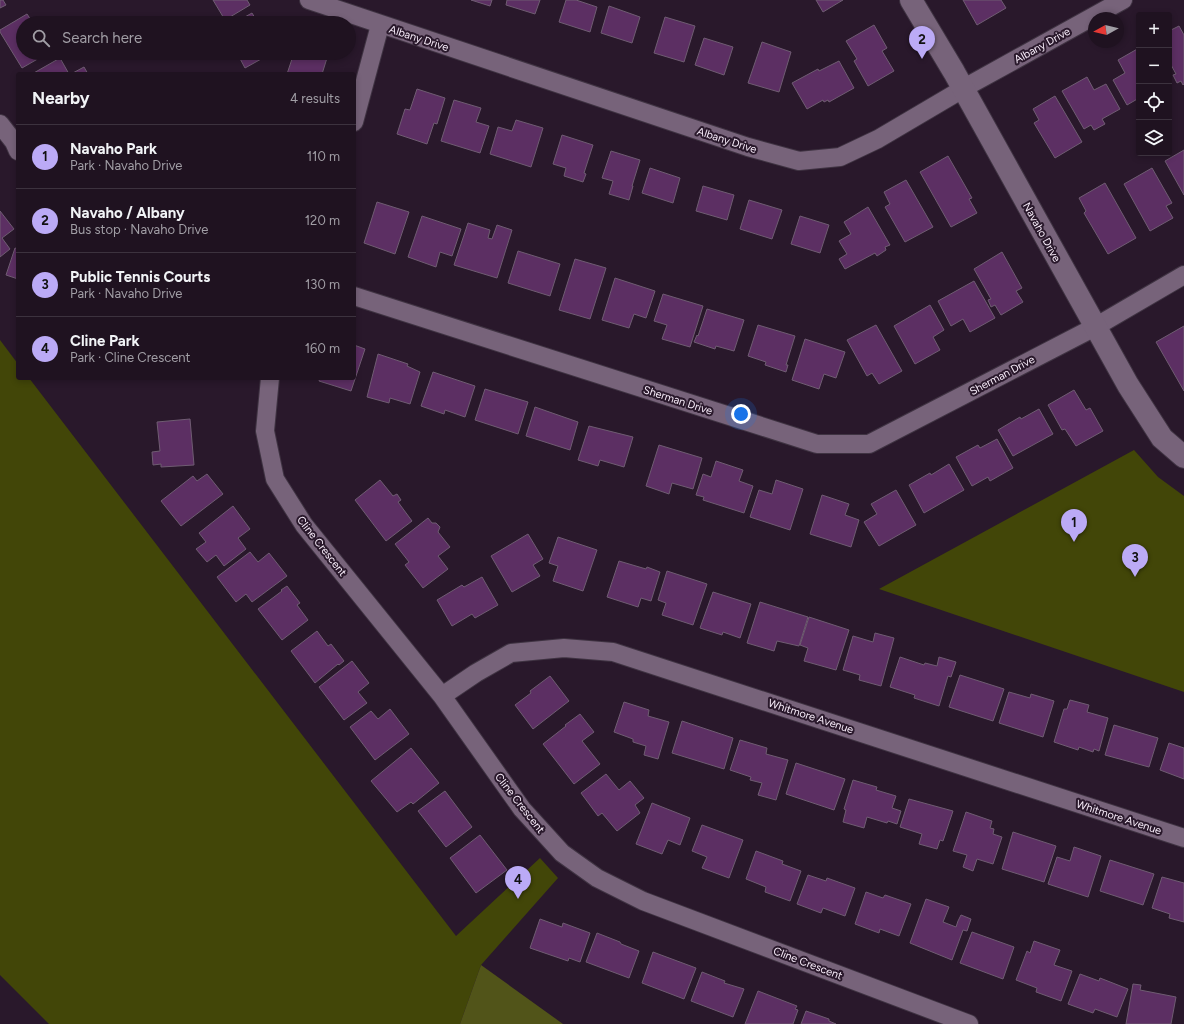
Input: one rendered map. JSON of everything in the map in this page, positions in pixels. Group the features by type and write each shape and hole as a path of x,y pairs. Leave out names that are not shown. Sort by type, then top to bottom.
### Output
{"street":[{"name":"Albany Drive","path":"309,0 354,16"},
{"name":"Navaho Drive","path":"911,0 963,89 1128,385 1162,438 1184,457"},
{"name":"Albany Drive","path":"356,17 748,147 799,160 840,157 878,139 963,89 1124,0"},
{"path":"356,115 380,25"},
{"path":"0,124 16,146"},
{"name":"Sherman Drive","path":"356,297 817,444 869,444 1095,327 1184,275"},
{"name":"Cline Crescent","path":"270,380 265,431 275,479 304,525 442,696 522,808 562,853 597,878 643,901 969,1024"},
{"name":"Whitmore Avenue","path":"442,696 476,673 511,653 564,648 613,652 1184,838"}],"shaded area":[{"path":"0,340 16,361 16,380 31,380 456,936 540,858 558,878 481,965 460,1024 49,1024 0,975"},
{"path":"1134,450 1158,477 1184,496 1184,692 879,589"},
{"path":"481,965 563,1024 460,1024"}],"building":[{"path":"0,0 3,0 6,5 0,8"},
{"path":"213,0 247,0 250,5 232,16 223,16"},
{"path":"471,0 492,0 490,6"},
{"path":"507,0 540,0 535,14 506,5"},
{"path":"566,0 576,0 597,7 590,32 559,22"},
{"path":"816,0 843,0 823,12"},
{"path":"963,0 1001,0 1006,8 977,25"},
{"path":"609,6 640,17 632,43 601,33"},
{"path":"252,13 254,16 247,16"},
{"path":"665,17 695,26 684,62 654,53"},
{"path":"16,21 16,58 0,32 0,30"},
{"path":"874,25 887,48 882,51 894,71 868,86 854,61 857,59 846,41"},
{"path":"1179,26 1184,35 1183,85 1181,81 1177,83 1173,75 1176,74 1172,67 1172,30"},
{"path":"704,38 733,47 724,75 695,65"},
{"path":"762,42 791,52 779,92 748,83"},
{"path":"1136,50 1136,100 1127,105 1113,80 1125,73 1118,60"},
{"path":"17,60 36,60 22,68"},
{"path":"56,60 61,60 68,72 36,72"},
{"path":"241,60 259,60 245,68"},
{"path":"292,60 326,60 323,72 288,72"},
{"path":"839,61 854,88 829,102 828,100 824,102 823,100 807,109 792,83 818,69 819,71"},
{"path":"84,67 87,72 75,72"},
{"path":"1087,77 1094,90 1106,84 1120,109 1102,119 1105,124 1094,130 1091,125 1084,129 1062,91"},
{"path":"417,89 445,98 437,124 434,123 427,144 397,134 405,109 410,110"},
{"path":"1055,96 1082,142 1055,158 1034,123 1039,120 1033,109"},
{"path":"454,100 481,108 476,122 489,126 480,153 441,141"},
{"path":"516,120 543,128 531,167 490,154 498,127 512,131"},
{"path":"562,135 593,145 584,173 586,174 583,182 564,176 566,168 553,164"},
{"path":"1184,150 1184,195 1165,161"},
{"path":"611,151 640,160 629,200 609,194 613,181 602,178"},
{"path":"948,156 972,198 969,199 977,213 951,227 920,172"},
{"path":"650,168 680,178 673,203 642,193"},
{"path":"1152,168 1172,203 1166,206 1173,218 1150,231 1124,184"},
{"path":"906,180 933,227 905,242 885,207 890,204 884,192"},
{"path":"1105,183 1136,238 1108,254 1084,213 1086,211 1079,198"},
{"path":"703,186 734,195 727,220 696,211"},
{"path":"749,200 782,210 772,239 740,229"},
{"path":"377,202 409,212 395,254 364,243"},
{"path":"868,207 890,245 885,247 886,250 877,256 875,253 845,269 839,259 847,254 839,241 851,234 844,222"},
{"path":"0,211 14,229 2,238 10,249 0,257"},
{"path":"422,216 461,229 452,256 440,252 436,267 408,257"},
{"path":"800,216 829,225 820,253 791,244"},
{"path":"468,223 490,230 488,238 492,239 497,225 512,230 497,278 454,265"},
{"path":"15,248 16,248 16,278 6,275"},
{"path":"518,251 560,264 550,296 508,283"},
{"path":"1002,252 1022,288 1016,291 1023,302 1001,315 995,305 991,307 988,300 991,299 974,269"},
{"path":"575,259 606,268 590,319 559,310"},
{"path":"615,278 655,291 646,318 634,314 629,328 602,320"},
{"path":"974,281 995,318 970,332 963,319 951,326 938,301"},
{"path":"663,294 703,306 690,347 662,339 667,325 654,321"},
{"path":"930,305 944,330 933,337 940,350 915,364 894,326"},
{"path":"707,309 744,320 734,351 716,346 715,349 694,342 697,335 698,336"},
{"path":"758,325 795,336 786,365 788,365 786,372 765,365 766,362 748,356"},
{"path":"876,325 902,371 879,384 872,373 867,376 847,340"},
{"path":"1184,326 1184,391 1156,342"},
{"path":"805,339 845,352 836,378 824,374 819,389 792,380"},
{"path":"356,346 365,349 356,376"},
{"path":"378,354 408,364 407,366 420,372 410,404 390,398 389,403 367,397"},
{"path":"433,372 475,386 465,417 445,410 444,414 421,406"},
{"path":"319,380 355,380 351,391"},
{"path":"485,389 528,402 518,434 475,420"},
{"path":"1074,390 1086,410 1090,408 1103,431 1076,446 1065,429 1062,430 1048,405"},
{"path":"535,407 578,422 570,450 526,436"},
{"path":"1039,409 1053,434 1013,456 998,430 1020,417 1021,419"},
{"path":"190,419 194,465 161,467 161,464 153,465 152,452 160,451 157,422"},
{"path":"589,426 633,437 624,467 600,460 598,466 578,460"},
{"path":"997,439 1013,468 990,481 988,477 972,486 956,457 978,445 980,448"},
{"path":"659,445 702,458 693,489 672,483 669,494 646,486"},
{"path":"716,461 743,470 739,481 753,486 744,513 703,500 704,497 696,495 703,474 711,477"},
{"path":"949,464 964,490 924,513 909,485 930,473 931,475"},
{"path":"207,474 223,494 181,526 161,501 193,476 197,481"},
{"path":"380,480 393,496 397,494 401,500 398,502 412,521 386,541 355,500"},
{"path":"776,480 803,489 790,530 750,517 759,490 772,494"},
{"path":"896,490 916,525 879,546 864,522 877,514 871,504"},
{"path":"822,495 849,504 845,515 859,520 851,547 810,534"},
{"path":"233,506 250,529 238,538 246,549 224,566 216,555 207,562 196,549 206,542 199,533"},
{"path":"428,518 432,523 436,523 440,527 438,532 450,547 438,556 448,569 423,588 405,565 409,562 395,544"},
{"path":"528,534 543,559 533,565 540,576 512,592 491,556"},
{"path":"558,537 597,550 583,591 553,581 558,566 549,563"},
{"path":"250,552 258,562 269,553 287,576 252,602 246,594 236,602 217,577"},
{"path":"619,561 646,569 647,567 660,572 651,601 641,598 638,607 607,597"},
{"path":"667,571 707,584 693,625 662,615 666,603 658,600"},
{"path":"482,577 498,605 475,618 472,614 452,626 437,600 462,585 464,587"},
{"path":"287,586 300,603 297,605 308,620 282,640 258,609"},
{"path":"713,592 751,604 740,638 723,632 722,635 700,628"},
{"path":"760,602 808,617 799,646 777,641 774,651 747,643"},
{"path":"809,617 849,630 836,670 804,661 808,648 800,645"},
{"path":"317,631 328,646 331,644 344,661 339,665 338,664 315,683 291,651"},
{"path":"875,633 894,638 881,686 859,680 860,675 843,670 853,636 873,642"},
{"path":"900,657 924,665 925,663 937,666 939,657 956,662 951,677 948,676 939,706 914,698 915,695 890,687"},
{"path":"352,661 369,683 358,692 367,703 344,720 319,687"},
{"path":"960,675 1004,689 993,721 949,707"},
{"path":"550,676 569,701 533,729 515,705 531,693 530,691"},
{"path":"1009,692 1030,698 1031,694 1054,701 1043,737 999,723"},
{"path":"1070,700 1089,705 1087,712 1108,718 1099,751 1094,749 1093,752 1079,747 1078,750 1054,742 1064,709 1067,709"},
{"path":"624,702 649,710 648,716 669,722 658,759 644,755 646,746 633,742 633,739 614,732"},
{"path":"390,709 409,734 375,760 350,727 371,711 378,719"},
{"path":"580,714 594,732 582,741 600,764 574,784 543,744"},
{"path":"682,721 733,738 724,769 672,753"},
{"path":"1114,725 1158,738 1149,767 1105,755"},
{"path":"740,740 767,748 766,754 788,760 776,800 758,795 762,783 750,780 751,777 730,770"},
{"path":"1169,743 1184,748 1184,779 1160,770"},
{"path":"411,748 439,783 413,804 411,802 397,812 371,781"},
{"path":"796,763 845,779 834,810 786,794"},
{"path":"606,774 619,790 630,781 644,798 635,805 640,813 617,831 602,813 598,816 581,793"},
{"path":"853,780 877,787 876,790 896,796 892,808 901,811 897,824 888,821 887,823 867,817 864,828 843,822 846,810 844,809"},
{"path":"445,791 472,827 446,847 418,811"},
{"path":"909,799 953,811 943,841 940,840 937,849 919,844 922,834 900,827"},
{"path":"652,803 690,818 680,845 668,840 662,854 636,844"},
{"path":"966,812 992,821 990,828 994,829 993,834 1002,837 993,864 977,859 973,871 963,867 967,855 953,851"},
{"path":"702,825 743,840 729,878 702,868 707,857 692,851"},
{"path":"1013,832 1056,846 1044,882 1002,869"},
{"path":"480,835 507,870 476,893 450,858"},
{"path":"1074,847 1101,856 1088,897 1048,884 1057,857 1070,861"},
{"path":"756,851 783,861 782,864 801,871 790,901 765,892 766,887 746,879"},
{"path":"1110,860 1154,874 1143,905 1100,891"},
{"path":"808,875 826,881 827,878 855,888 845,916 823,908 821,913 797,904"},
{"path":"1162,877 1184,883 1184,922 1169,918 1170,914 1152,908"},
{"path":"866,892 883,898 885,895 911,904 899,936 880,929 879,933 855,924"},
{"path":"926,899 949,907 943,922 956,927 961,915 971,919 967,931 963,930 952,960 910,943"},
{"path":"540,919 562,927 563,923 590,933 580,962 569,958 568,961 530,948"},
{"path":"972,932 1014,947 1003,979 960,963"},
{"path":"597,933 639,951 629,978 586,962"},
{"path":"1034,941 1060,950 1054,965 1072,971 1061,1001 1036,992 1037,988 1016,980 1027,951 1030,953"},
{"path":"653,952 696,968 684,999 642,983"},
{"path":"702,972 725,981 724,983 744,989 733,1017 691,1001"},
{"path":"1080,974 1099,981 1100,978 1128,989 1117,1017 1095,1009 1093,1013 1068,1004"},
{"path":"1133,984 1141,985 1140,990 1176,997 1171,1024 1126,1024"},
{"path":"758,991 797,1006 795,1009 798,1010 793,1024 745,1024"},
{"path":"806,1011 829,1019 829,1021 836,1024 801,1024"}],"place":[{"name":"Navaho / Albany","path":"922,59"},
{"name":"Navaho Park","path":"1074,542"},
{"name":"Public Tennis Courts","path":"1135,577"},
{"name":"Cline Park","path":"518,899"}]}
